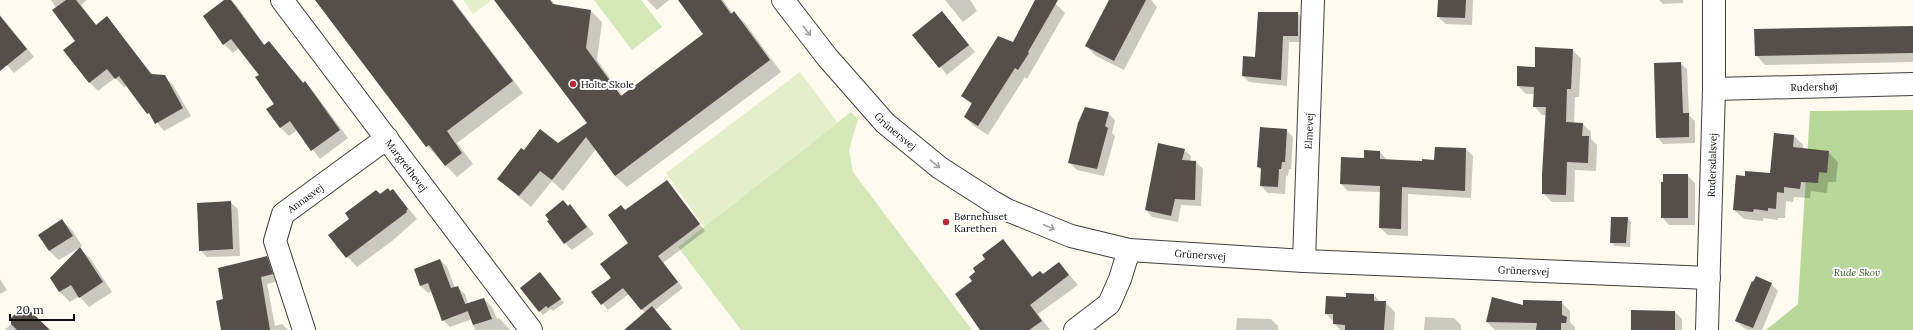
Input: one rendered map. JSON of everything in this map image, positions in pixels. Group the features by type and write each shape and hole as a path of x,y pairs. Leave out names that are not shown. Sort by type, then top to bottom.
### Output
{"street":[{"name":"Margrethevej","path":"282,0 530,330"},
{"name":"Grünersvej","path":"783,0 827,57 885,123 940,168 1006,210 1071,236 1129,250 1304,261 1709,278"},
{"name":"Elmevej","path":"1304,261 1313,0"},
{"name":"Rudersdalsvej","path":"1707,330 1714,89 1714,0"},
{"name":"Rudershøj","path":"1714,89 1913,84"},
{"name":"Annasvej","path":"304,330 275,240 283,214 387,138"},
{"path":"1075,330 1108,304 1120,279 1129,250"}],"green space":[{"path":"463,0 490,0 491,1 473,14"},
{"path":"594,0 641,0 662,27 632,50"},
{"path":"800,72 838,123 704,227 666,173"},
{"name":"Rude Skov","path":"1913,110 1913,330 1766,330 1798,304 1810,111"},
{"path":"851,112 858,119 849,150 853,172 972,330 741,330 678,247"}],"building":[{"path":"66,0 76,0 96,25 107,16 151,74 165,75 183,108 155,124 149,113 147,114 119,76 115,79 107,69 89,83 63,50 75,41 52,10"},
{"path":"224,0 231,0 264,45 269,41 303,83 305,81 340,130 311,151 290,121 280,128 266,109 274,104 255,77 259,75 231,39 223,45 203,16"},
{"path":"315,0 452,0 513,81 447,131 462,153 445,166 429,145 426,147"},
{"path":"494,0 550,0 553,4 591,10 586,48 621,96 703,34 678,0 721,0 731,14 734,11 770,60 615,176 586,137 552,180 540,171 519,196 497,179 521,148 524,150 540,129 558,143 587,123"},
{"path":"1035,0 1058,0 1028,52 1029,53 1018,70 1015,68 978,126 964,117 972,103 961,96 998,36 1013,42"},
{"path":"1109,0 1146,0 1114,61 1085,46"},
{"path":"1438,0 1466,0 1465,18 1437,17"},
{"path":"942,11 969,45 939,68 912,35"},
{"path":"1258,12 1298,12 1298,36 1283,36 1281,80 1242,76 1243,56 1255,57"},
{"path":"0,16 27,49 0,71"},
{"path":"1913,26 1913,53 1755,56 1754,29"},
{"path":"1535,47 1573,49 1571,89 1567,89 1566,122 1583,123 1582,136 1589,136 1588,163 1567,162 1566,195 1542,194 1546,107 1533,107 1534,87 1517,86 1517,66 1535,67"},
{"path":"1681,62 1683,113 1689,113 1689,137 1656,138 1654,63"},
{"path":"1085,107 1109,112 1105,126 1108,128 1097,169 1068,163 1078,123"},
{"path":"1260,127 1287,129 1285,162 1282,162 1281,169 1279,169 1278,187 1260,186 1261,168 1257,167"},
{"path":"1774,133 1794,135 1793,147 1829,151 1827,173 1819,172 1818,183 1801,182 1800,189 1784,187 1784,193 1777,192 1776,209 1768,208 1768,211 1754,209 1753,212 1733,210 1736,175 1745,176 1745,171 1770,173"},
{"path":"1158,143 1185,149 1182,160 1196,161 1195,200 1175,199 1171,216 1145,210"},
{"path":"1435,147 1466,148 1465,191 1402,187 1401,229 1379,228 1380,186 1340,184 1341,157 1364,158 1364,150 1380,151 1380,159 1422,161 1422,159 1434,160"},
{"path":"1663,174 1688,174 1688,218 1661,218 1661,182 1663,182"},
{"path":"667,180 700,224 658,256 678,282 641,310 623,288 601,305 591,292 611,278 600,264 628,243 608,215 621,205 625,210"},
{"path":"388,188 390,191 393,189 408,209 406,211 407,212 346,258 328,235 349,219 345,213 376,190 380,194"},
{"path":"563,200 568,206 570,204 587,227 564,244 547,221 549,220 545,215"},
{"path":"231,201 233,249 199,251 197,203"},
{"path":"1611,217 1628,217 1626,243 1610,243"},
{"path":"62,219 73,236 49,251 38,235"},
{"path":"1003,239 1032,277 1040,271 1043,274 1059,262 1069,275 1030,305 1042,321 1029,330 980,330 955,294 972,281 969,277 975,272 973,268 985,259 982,255"},
{"path":"80,247 103,282 79,298 71,285 59,292 50,278"},
{"path":"267,256 273,274 261,277 270,330 221,330 216,301 223,299 218,268"},
{"path":"440,259 451,288 458,286 468,311 442,321 428,283 420,286 414,269"},
{"path":"540,272 561,299 548,308 546,306 539,312 520,288"},
{"path":"1756,276 1772,283 1753,328 1735,321 1752,281 1753,282"},
{"path":"1346,293 1374,294 1374,301 1386,301 1384,330 1345,330 1345,325 1333,324 1333,314 1325,314 1326,296 1346,297"},
{"path":"1492,297 1523,305 1523,300 1562,301 1562,315 1567,317 1566,323 1561,323 1561,330 1536,330 1537,323 1486,322"},
{"path":"484,298 492,319 473,325 465,304"},
{"path":"24,305 50,330 17,330 11,324 11,318"},
{"path":"652,306 672,330 624,330"},
{"path":"1631,310 1675,311 1675,330 1631,330"}],"place":[{"name":"Holte Skole","path":"573,84"},
{"name":"Børnehuset Karethen","path":"946,222"}]}
